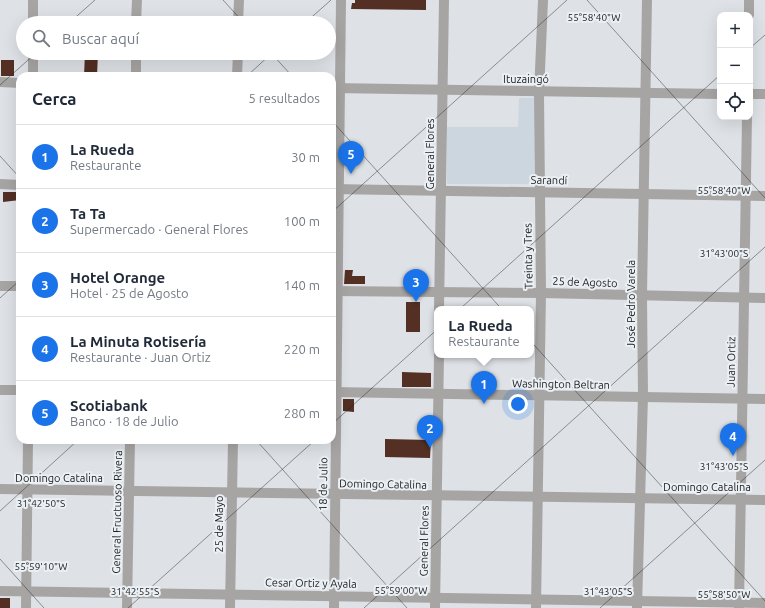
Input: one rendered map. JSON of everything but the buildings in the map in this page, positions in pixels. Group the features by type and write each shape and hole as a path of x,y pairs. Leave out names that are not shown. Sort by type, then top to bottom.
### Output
{"street":[{"path":"33,0 33,16"},
{"path":"136,0 136,16"},
{"path":"238,16 239,0"},
{"name":"18 de Julio","path":"336,189 336,88 341,0"},
{"name":"General Flores","path":"439,306 444,0"},
{"name":"Treinta y Tres","path":"536,604 541,293 540,193 543,0"},
{"name":"José Pedro Varela","path":"637,604 643,396 642,296 645,193 647,0"},
{"path":"749,0 749,12"},
{"path":"33,60 33,72"},
{"path":"136,60 136,72"},
{"path":"237,72 238,60"},
{"path":"0,82 16,83"},
{"name":"Ituzaingó","path":"336,88 717,94"},
{"path":"753,94 765,94"},
{"name":"Juan Ortiz","path":"739,605 747,195 747,120"},
{"path":"0,184 16,185"},
{"name":"Sarandí","path":"336,189 765,196"},
{"path":"0,286 16,286"},
{"name":"25 de Agosto","path":"336,291 541,293 765,298"},
{"name":"General Flores","path":"435,603 439,358"},
{"path":"0,390 16,390"},
{"name":"Washington Beltran","path":"336,392 765,399"},
{"path":"26,608 28,444"},
{"name":"General Fructuoso Rivera","path":"127,608 130,444"},
{"name":"25 de Mayo","path":"230,608 232,444"},
{"name":"18 de Julio","path":"334,608 335,444"},
{"name":"Domingo Catalina","path":"0,489 765,500"},
{"name":"Cesar Ortiz y Ayala","path":"0,591 334,595 435,603 739,605 765,603"}],"shaded area":[{"path":"519,98 535,98 534,184 447,184 447,127 518,127"}],"place":[{"name":"Scotiabank","path":"351,174"},
{"name":"Hotel Orange","path":"416,302"},
{"name":"La Rueda","path":"484,404"},
{"name":"Ta Ta","path":"430,448"},
{"name":"La Minuta Rotisería","path":"733,456"}]}
